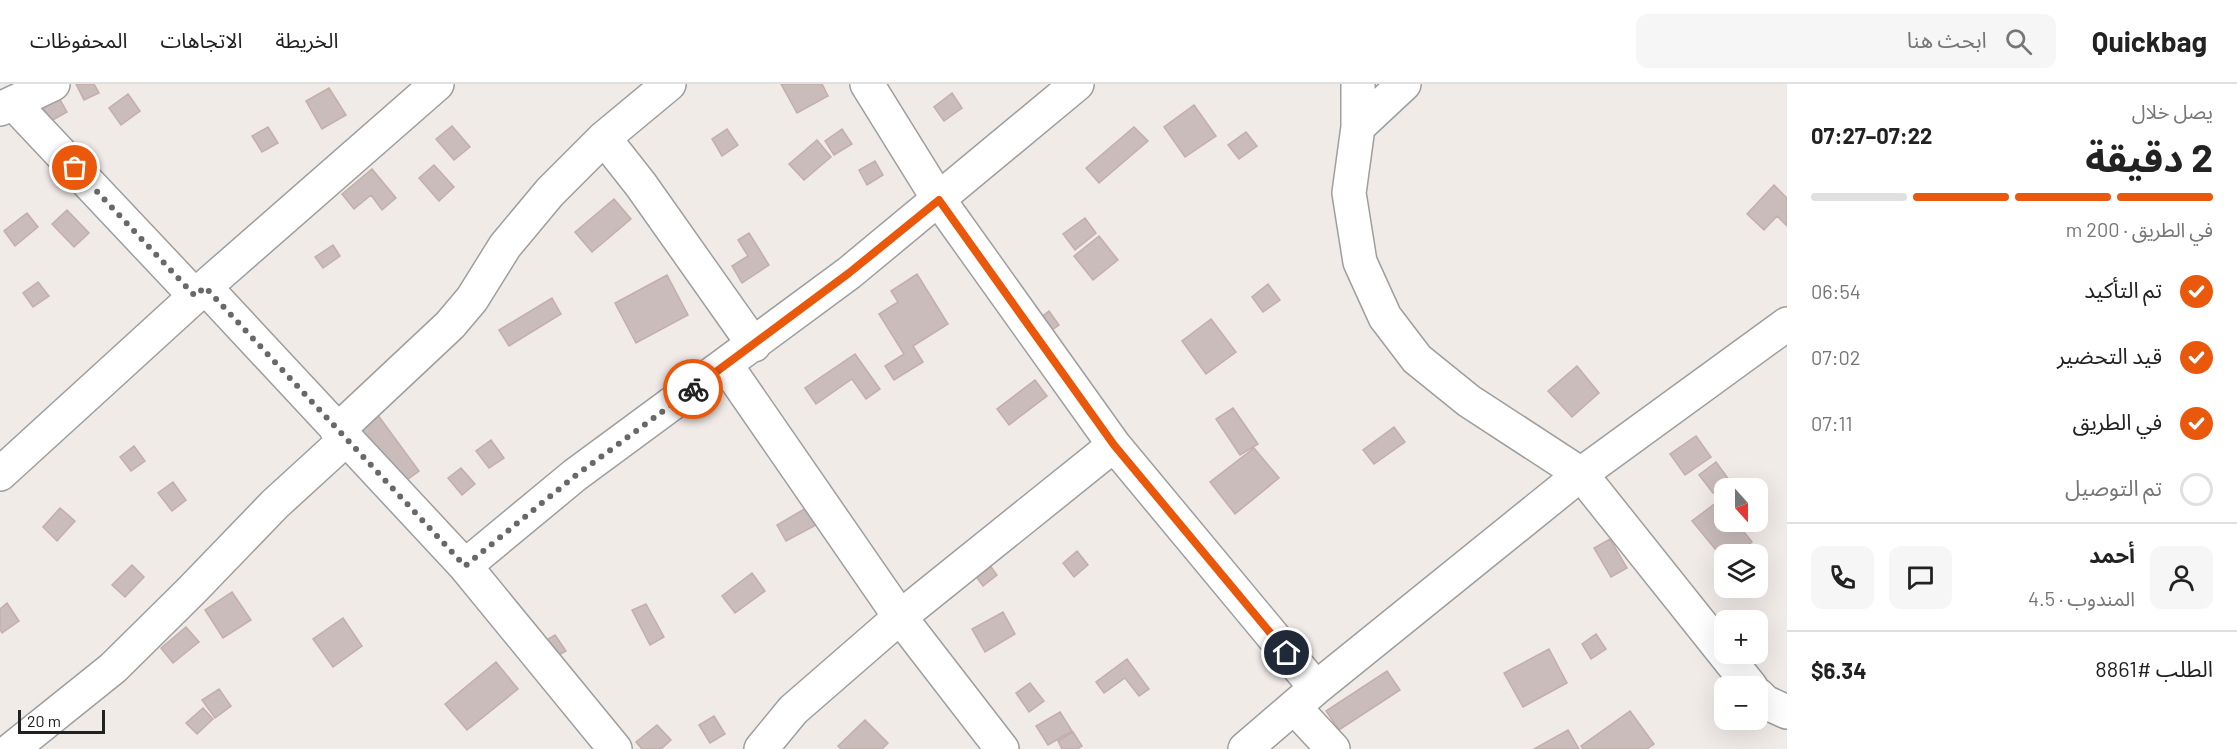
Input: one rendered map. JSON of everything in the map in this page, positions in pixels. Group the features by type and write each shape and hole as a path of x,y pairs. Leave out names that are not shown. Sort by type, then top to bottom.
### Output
{"street":[{"path":"53,84 7,106 200,292 341,435 465,566 615,749"},
{"path":"0,474 200,292 437,84"},
{"path":"12,749 113,668 192,590 450,325 472,299 506,246 550,192 604,138 669,84"},
{"path":"867,84 939,200 1114,445 1305,698 1333,749"},
{"path":"465,566 575,476 849,273 1077,84"},
{"path":"1358,84 1358,127 1349,193 1360,262 1385,317 1417,359 1469,401 1581,474 1742,676"},
{"path":"1358,127 1404,84"},
{"path":"604,138 641,185 754,345"},
{"path":"1245,749 1581,474 1787,324"},
{"path":"726,365 900,617 1002,749"},
{"path":"761,749 793,710 900,617 1114,445"},
{"path":"1768,703 1787,712"}],"building":[{"path":"76,84 94,84 99,93 84,100"},
{"path":"781,84 822,84 828,96 797,113"},
{"path":"329,88 346,115 322,129 306,101"},
{"path":"54,89 67,112 51,121 38,99"},
{"path":"952,93 962,108 944,121 934,107"},
{"path":"128,94 140,111 121,125 109,108"},
{"path":"1194,105 1216,136 1185,157 1164,127"},
{"path":"452,126 470,147 454,160 436,139"},
{"path":"268,127 278,143 262,152 252,136"},
{"path":"1134,127 1148,141 1099,183 1086,168"},
{"path":"727,129 738,145 722,156 712,139"},
{"path":"842,129 852,144 834,155 825,141"},
{"path":"1246,132 1257,146 1239,159 1228,145"},
{"path":"817,140 831,157 804,180 789,164"},
{"path":"875,161 883,175 867,185 859,170"},
{"path":"434,165 454,187 439,201 419,178"},
{"path":"372,169 396,198 382,210 371,195 354,209 342,194"},
{"path":"1774,185 1787,198 1787,226 1777,216 1764,230 1747,214"},
{"path":"614,199 631,219 592,252 575,232"},
{"path":"67,210 89,233 74,247 52,224"},
{"path":"27,213 38,227 15,246 4,231"},
{"path":"1085,218 1096,233 1075,250 1063,234"},
{"path":"749,233 769,265 742,283 732,266 748,256 738,240"},
{"path":"1099,236 1118,260 1093,280 1074,256"},
{"path":"333,245 340,256 323,268 315,257"},
{"path":"917,274 948,324 913,346 923,362 894,380 885,366 904,354 879,314 898,302 891,291"},
{"path":"667,275 688,315 636,343 615,303"},
{"path":"38,282 49,296 33,307 23,293"},
{"path":"1268,284 1280,300 1263,312 1252,297"},
{"path":"552,298 561,314 509,346 499,330"},
{"path":"1049,311 1059,325 1045,335 1036,321"},
{"path":"1211,319 1236,352 1206,374 1182,341"},
{"path":"855,354 880,389 866,399 852,379 816,404 805,388"},
{"path":"1577,366 1599,393 1572,417 1548,391"},
{"path":"1035,380 1047,396 1009,425 997,409"},
{"path":"369,403 419,471 400,485 350,417"},
{"path":"1233,408 1258,444 1240,455 1216,419"},
{"path":"1394,427 1405,442 1374,464 1363,450"},
{"path":"1696,436 1711,457 1685,475 1670,454"},
{"path":"491,440 504,458 489,468 476,451"},
{"path":"134,446 145,461 131,471 120,457"},
{"path":"1254,448 1279,478 1235,514 1210,482"},
{"path":"1716,462 1728,478 1714,478 1713,493 1699,475"},
{"path":"461,468 475,484 462,495 448,478"},
{"path":"173,482 186,500 172,511 158,493"},
{"path":"1714,504 1714,532 1744,532 1752,542 1750,544 1714,544 1714,548 1692,521"},
{"path":"60,508 75,521 57,541 43,527"},
{"path":"806,508 816,525 786,541 777,525"},
{"path":"1610,539 1627,568 1611,577 1594,548"},
{"path":"1077,551 1088,565 1074,577 1063,563"},
{"path":"986,560 997,575 983,586 972,571"},
{"path":"132,565 144,577 125,597 112,585"},
{"path":"752,573 765,591 735,613 722,596"},
{"path":"232,592 251,620 223,638 205,610"},
{"path":"7,603 19,621 2,633 0,609"},
{"path":"646,604 664,637 650,645 632,610"},
{"path":"1003,612 1015,634 985,652 972,629"},
{"path":"343,618 362,646 333,667 313,639"},
{"path":"186,627 199,642 173,663 161,648"},
{"path":"1596,634 1606,649 1591,659 1582,644"},
{"path":"555,635 566,651 550,660 540,644"},
{"path":"1549,649 1567,683 1523,707 1504,673"},
{"path":"1127,659 1149,689 1139,696 1125,678 1104,693 1096,682"},
{"path":"496,662 518,689 467,730 445,704"},
{"path":"1387,671 1400,690 1339,730 1326,711"},
{"path":"1030,683 1044,701 1029,712 1016,693"},
{"path":"219,689 231,706 215,718 202,700"},
{"path":"203,708 213,719 197,734 186,723"},
{"path":"1630,711 1654,744 1647,749 1583,749 1581,746"},
{"path":"1060,712 1072,731 1048,745 1036,726"},
{"path":"714,716 725,734 710,743 699,725"},
{"path":"865,720 888,743 882,749 841,749 838,746"},
{"path":"657,725 671,740 661,749 642,749 636,742"},
{"path":"1568,730 1579,749 1534,749"},
{"path":"1073,732 1082,746 1077,749 1062,749 1058,741"}],"way so far":[{"path":"75,168 195,296 205,287 345,440 465,566 575,476 693,389"}],"route":[{"path":"693,389 849,273 939,200 1114,445 1287,653"}]}
